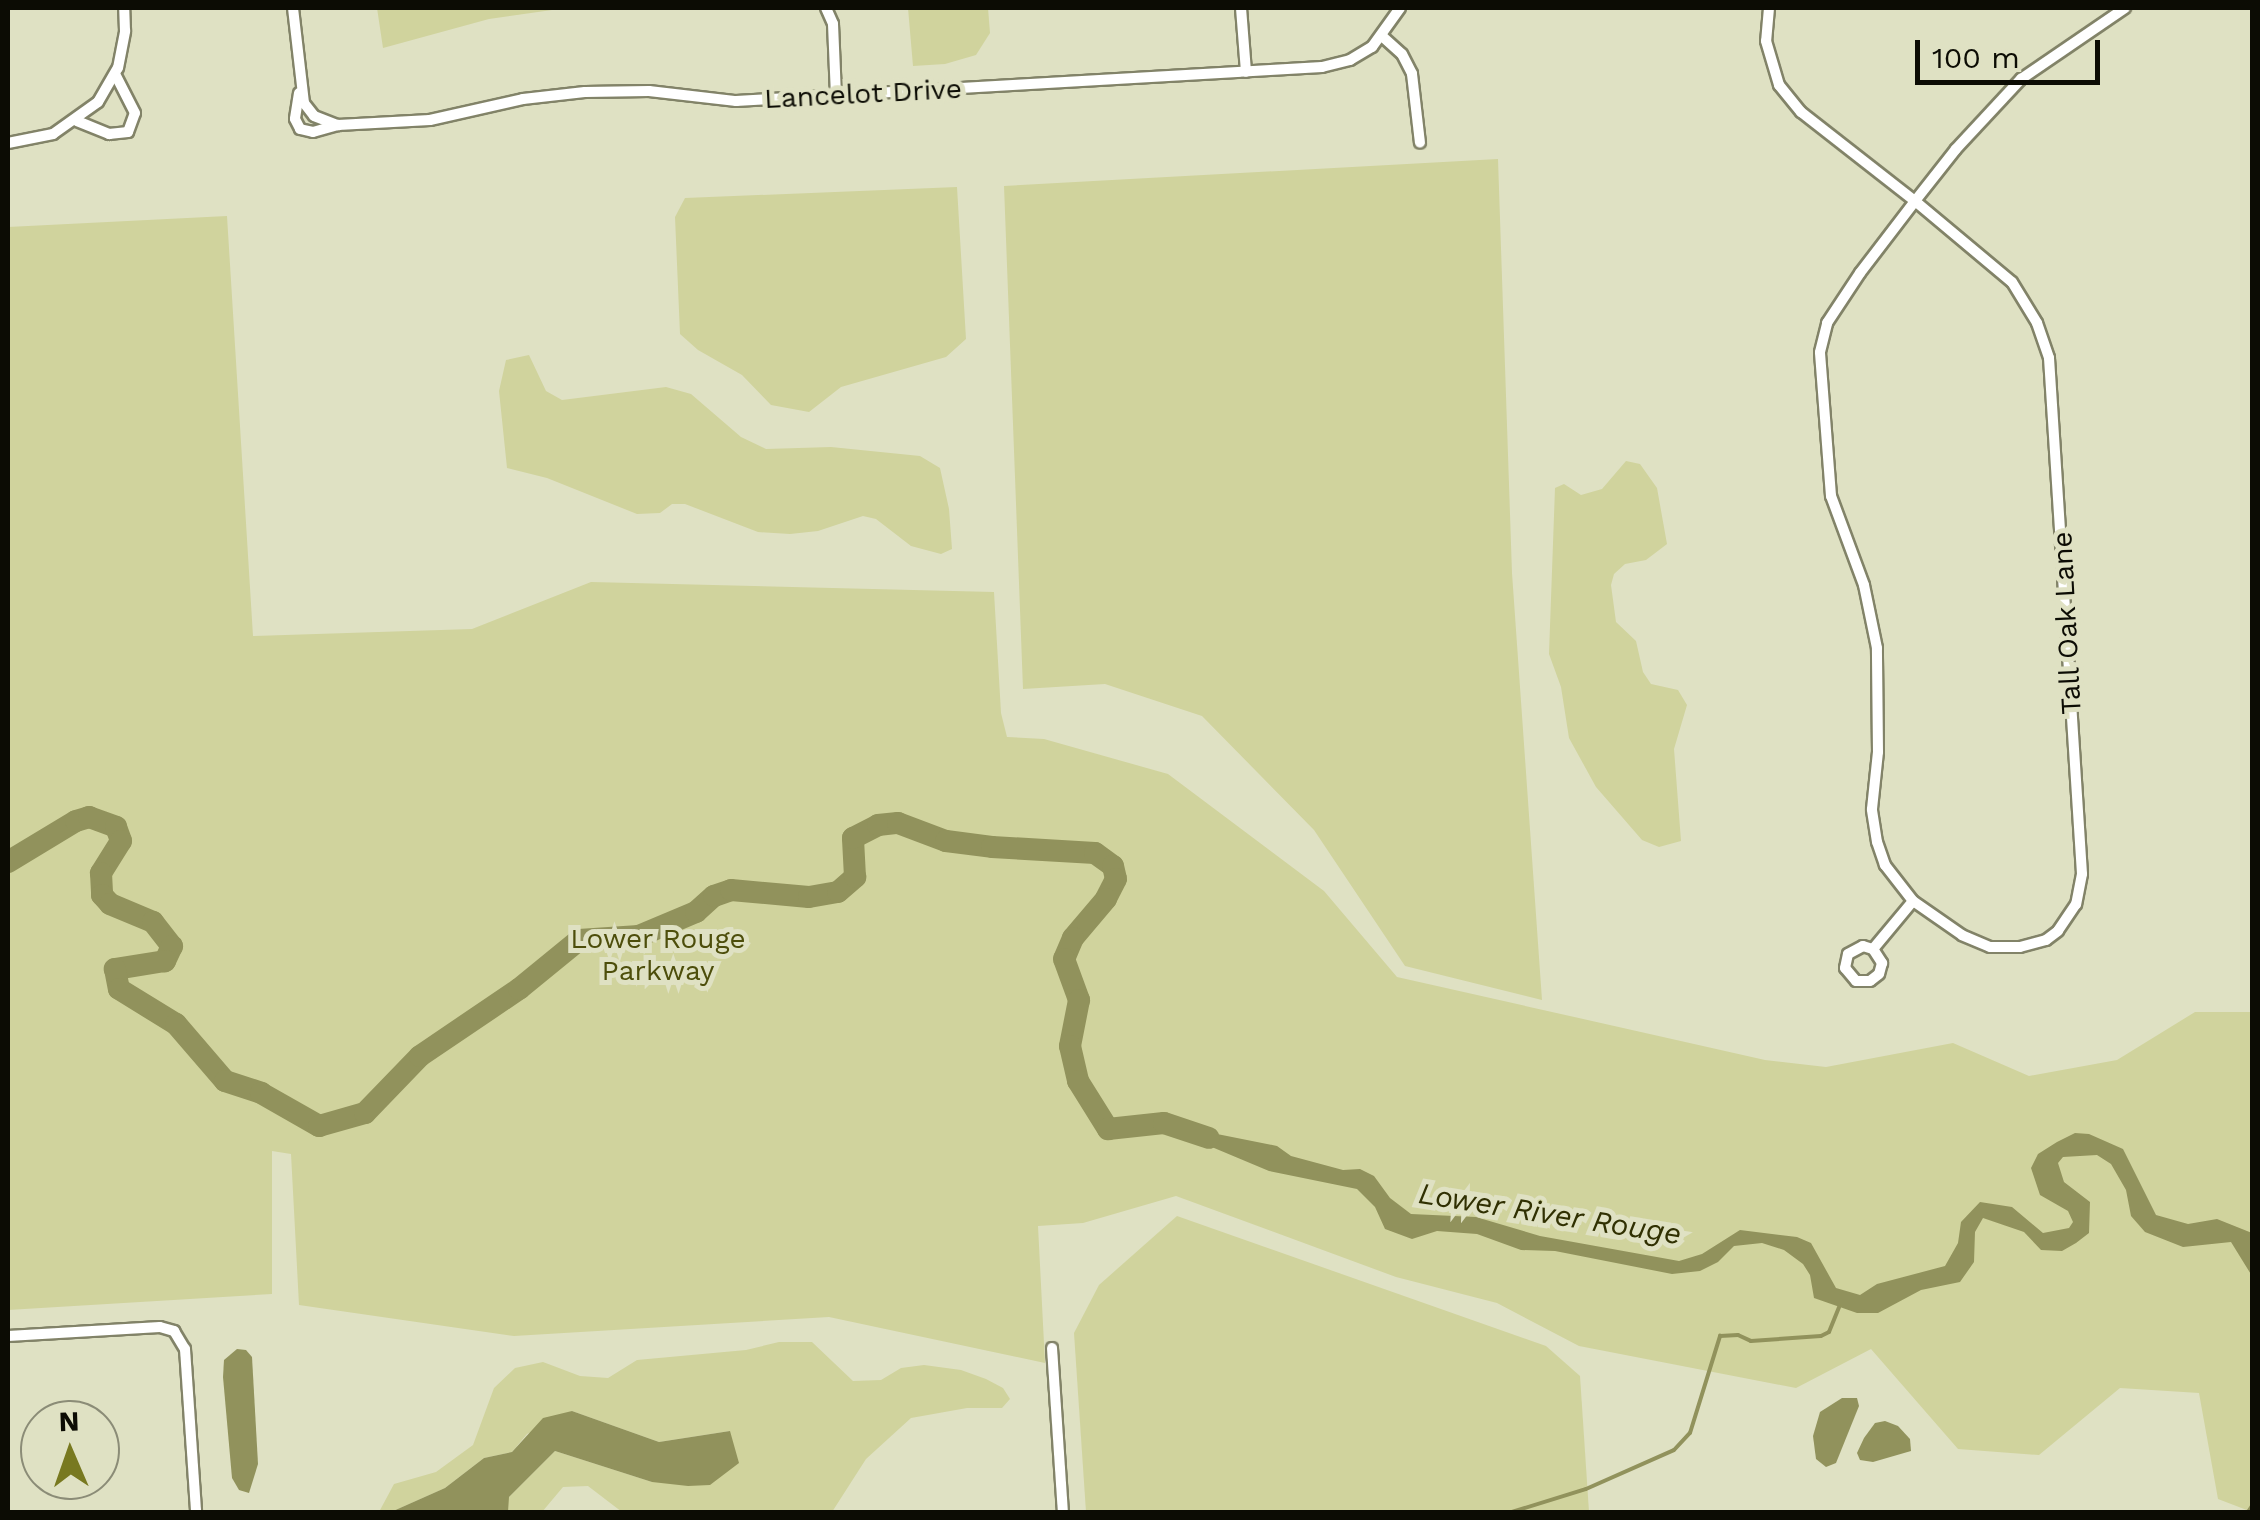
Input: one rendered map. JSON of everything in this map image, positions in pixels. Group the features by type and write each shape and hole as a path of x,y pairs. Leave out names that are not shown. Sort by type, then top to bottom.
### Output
{"street":[{"path":"8,143 41,138 77,121 98,102 115,74 124,48 124,8"},
{"path":"293,8 299,92"},
{"path":"826,8 833,24 836,96"},
{"path":"1241,8 1246,72"},
{"path":"1400,8 1383,37 1402,54 1412,74 1420,143"},
{"name":"Tall Oak Lane","path":"1769,8 1766,41 1779,85 1801,112 2012,282 2038,324 2048,358 2082,874 2076,904 2046,940 2020,948 1990,947 1976,941 1913,901"},
{"path":"1873,949 1913,901 1886,865 1877,842 1872,809 1880,673 1864,585 1831,496 1820,352 1828,323 1956,149 2022,78 2124,8"},
{"name":"Lancelot Drive","path":"299,92 295,118 300,129 312,132 338,125 430,120 522,98 585,92 649,91 736,101 1246,72 1336,64 1360,55 1383,37"},
{"path":"77,121 109,134 128,132 134,113 115,74"},
{"name":"Lancelot Drive","path":"299,92 311,113 338,125"},
{"path":"8,1336 160,1327 174,1331 185,1349 196,1512"},
{"path":"1052,1348 1063,1512"}],"green space":[{"path":"377,8 566,8 489,19 383,48"},
{"path":"908,8 988,8 990,33 976,55 945,64 913,66"},
{"path":"1498,159 1512,573 1542,1000 1405,966 1314,830 1202,716 1105,684 1023,689 1004,186"},
{"path":"957,187 966,339 946,357 841,387 809,412 771,405 742,375 698,350 680,334 675,217 685,198"},
{"name":"Lower Rouge Parkway","path":"227,216 253,636 472,629 591,582 994,592 1001,713 1007,737 1044,739 1168,774 1324,891 1397,977 1765,1060 1826,1067 1953,1043 2029,1076 2117,1060 2195,1012 2252,1012 2252,1512 2218,1499 2199,1393 2120,1388 2039,1455 1958,1449 1871,1349 1796,1388 1579,1346 1497,1303 1396,1277 1176,1196 1083,1223 1038,1226 1045,1363 829,1317 514,1336 299,1305 291,1154 272,1151 272,1294 8,1310 8,227"},
{"path":"529,355 546,391 562,400 666,387 691,394 741,437 766,449 831,447 920,456 940,468 952,549 941,554 911,546 876,519 863,516 818,531 790,534 758,532 685,504 672,504 660,513 637,514 547,478 507,468 499,391 506,360"},
{"path":"1626,461 1640,464 1657,488 1667,544 1646,560 1625,564 1614,574 1611,585 1616,622 1636,641 1643,672 1651,684 1678,690 1687,705 1674,749 1681,841 1659,847 1642,840 1596,787 1569,738 1561,687 1549,654 1555,488 1564,484 1581,495 1602,489"},
{"path":"1177,1216 1546,1346 1580,1376 1589,1512 1086,1512 1074,1333 1099,1285"},
{"path":"779,1342 812,1342 853,1381 881,1380 901,1368 924,1365 961,1370 986,1379 1003,1388 1010,1399 1002,1408 967,1408 911,1418 866,1459 832,1512 622,1512 588,1486 563,1487 542,1512 508,1512 508,1498 555,1451 652,1482 730,1431 659,1442 572,1411 527,1434 512,1452 484,1458 445,1488 391,1512 379,1512 394,1484 436,1472 473,1445 494,1388 515,1368 543,1362 580,1376 608,1378 637,1360 746,1350"}],"shaded area":[{"path":"1182,1127 1277,1146 1291,1156 1343,1170 1360,1169 1374,1176 1390,1198 1411,1214 1476,1217 1540,1236 1679,1261 1702,1254 1740,1230 1797,1237 1811,1243 1836,1288 1860,1295 1877,1284 1945,1266 1958,1243 1961,1222 1980,1202 2012,1207 2043,1233 2069,1228 2073,1222 2068,1211 2040,1195 2031,1168 2038,1154 2057,1142 2075,1133 2089,1134 2123,1149 2156,1215 2188,1224 2217,1219 2252,1233 2252,1276 2231,1242 2183,1247 2145,1232 2131,1216 2126,1190 2111,1164 2097,1155 2063,1157 2058,1163 2064,1182 2090,1202 2089,1233 2076,1243 2062,1251 2041,1250 2024,1232 1983,1218 1975,1232 1974,1262 1960,1282 1921,1290 1878,1313 1857,1313 1814,1298 1810,1275 1803,1264 1784,1250 1762,1243 1734,1246 1718,1262 1700,1271 1672,1274 1555,1251 1521,1250 1477,1234 1437,1231 1412,1239 1385,1229 1375,1207 1357,1189 1269,1171 1207,1145"},
{"path":"237,1349 246,1350 252,1357 258,1464 249,1493 239,1490 232,1478 223,1377 224,1360"},
{"path":"1842,1398 1857,1398 1859,1406 1836,1463 1826,1467 1816,1459 1813,1436 1820,1412"},
{"path":"572,1411 659,1442 730,1431 739,1463 710,1485 688,1486 652,1482 555,1451 509,1497 508,1512 391,1512 445,1488 484,1458 512,1452 543,1418"},
{"path":"1885,1421 1898,1426 1910,1439 1911,1451 1873,1462 1860,1460 1857,1453 1864,1438 1875,1423"}],"waterway":[{"name":"Lower River Rouge","path":"8,862 76,821 89,817 116,827 121,841 101,873 102,895 110,904 153,922 172,946 165,961 115,969 119,989 176,1024 225,1081 261,1093 319,1126 365,1113 420,1056 519,989 579,940 639,936 696,912 714,896 731,890 809,897 838,892 855,877 853,838 878,825 898,823 946,841 992,847 1095,853 1113,866 1116,879 1106,899 1073,938 1064,959 1079,1000 1070,1046 1078,1081 1108,1129 1164,1123 1209,1138"},
{"path":"1512,1512 1586,1489 1674,1450 1690,1433 1720,1336 1738,1335 1751,1341 1821,1336 1829,1332 1839,1307"},
{"path":"2248,1512 2252,1506"}]}
